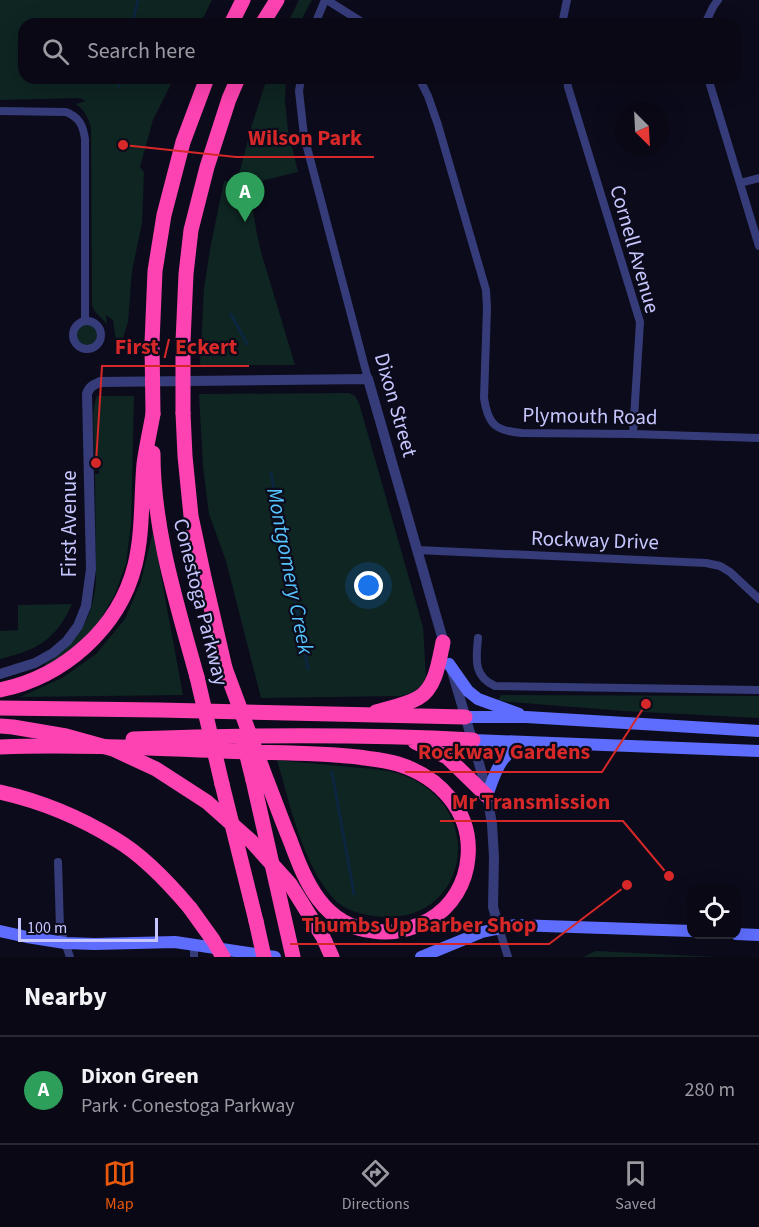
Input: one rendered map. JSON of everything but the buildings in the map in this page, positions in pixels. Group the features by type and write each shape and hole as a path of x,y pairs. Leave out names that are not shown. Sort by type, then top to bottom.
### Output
{"highway":[{"path":"234,18 243,0"},
{"path":"266,18 277,0"},
{"name":"Conestoga Parkway","path":"205,84 183,142 164,215 155,271 152,343 153,459 158,518 170,579 197,677 264,957"},
{"name":"Conestoga Parkway","path":"235,84 207,167 191,230 186,274 183,342 185,456 191,516 206,588 225,668 260,780 292,957"},
{"path":"0,690 42,677 84,649 101,631 126,592 139,542 144,463 153,414"},
{"path":"365,716 417,699 425,692 436,674 443,642"},
{"path":"0,708 465,717"},
{"path":"0,726 66,736 113,749 156,769 207,802 252,842 290,884 323,937 332,957"},
{"path":"0,747 228,735 473,740"},
{"path":"403,738 447,757 487,796"},
{"path":"46,745 310,753 368,758 398,764 418,772 437,784 450,795 459,810 465,826 469,849 467,864 456,895 448,906 435,916 402,932 365,931 330,913 307,883 260,780"},
{"path":"0,792 42,805 117,840 148,864 173,888 190,908 223,957"}],"main road":[{"path":"449,664 468,691 478,699 526,717"},
{"path":"465,717 526,717 759,731"},
{"path":"473,740 759,751"},
{"path":"487,796 496,769 502,761 514,748 529,742"},
{"path":"421,957 482,932 516,925 687,932"},
{"path":"0,931 65,943 175,942 275,957"},
{"path":"741,934 759,934"}],"street":[{"path":"318,18 326,0 355,18"},
{"path":"563,18 567,0"},
{"path":"707,18 718,0"},
{"name":"Dixon Street","path":"300,84 304,136 368,379 449,664 473,740 487,796 492,824 494,858 493,906 499,928"},
{"name":"Plymouth Road","path":"421,84 438,125 486,290 484,398 486,412 491,421 506,432 759,438"},
{"name":"Cornell Avenue","path":"569,84 640,322 633,434"},
{"path":"710,84 759,246"},
{"path":"0,111 66,112 78,119 83,129 85,139 85,321"},
{"path":"740,183 759,178"},
{"name":"First Avenue","path":"0,674 35,663 53,653 67,641 78,626 86,606 91,569 87,393 92,385 100,382 368,379"},
{"name":"Rockway Drive","path":"417,550 706,563 720,566 730,572 759,599"},
{"path":"478,638 476,663 488,683 495,686 759,690"},
{"path":"58,862 60,928 70,957"},
{"path":"499,928 508,957"},
{"path":"194,944 194,957"}],"green space":[{"path":"0,0 212,0 203,18 18,18 18,84 171,84 153,120 140,167 144,172 142,223 132,271 128,322 122,341 116,342 113,320 106,315 107,324 96,313 92,305 91,128 86,114 76,104 86,101 79,98 0,100"},
{"path":"299,0 312,0 302,18 290,18"},
{"path":"265,84 286,84 288,130 298,172 249,184 261,252 295,365 200,365 204,288 224,181 237,182"},
{"path":"87,324 95,327 98,335 95,343 87,346 79,343 76,335 79,327"},
{"path":"349,393 355,396 359,403 423,627 426,677 421,686 401,696 261,698 226,561 209,514 203,467 199,394"},
{"path":"97,396 134,396 131,524 126,564 115,594 98,624 80,644 46,667 45,664 66,648 82,629 94,594 96,580 95,474 99,474 99,461 95,460 93,419"},
{"path":"153,532 183,695 20,697 62,678 96,654 125,619 140,584"},
{"path":"72,604 59,627 44,642 25,652 0,659 0,631 18,630 18,605"},
{"path":"501,695 759,696 759,718 623,711 498,701"},
{"path":"277,760 389,771 412,779 437,797 452,819 458,843 456,867 446,889 428,906 404,916 363,914 352,911 337,902 322,884 305,851"},
{"path":"596,951 716,957 583,957"}],"waterway":[{"name":"Montgomery Creek","path":"134,18 138,0"},
{"name":"Montgomery Creek","path":"231,314 247,344"},
{"name":"Montgomery Creek","path":"271,473 308,669"},
{"name":"Montgomery Creek","path":"332,772 354,894"}],"place":[{"name":"Wilson Park","path":"123,145"},
{"name":"Dixon Green","path":"245,222"},
{"name":"First / Eckert","path":"96,463"},
{"name":"Rockway Gardens","path":"646,704"},
{"name":"Mr Transmission","path":"669,876"},
{"name":"Thumbs Up Barber Shop","path":"627,885"}]}
